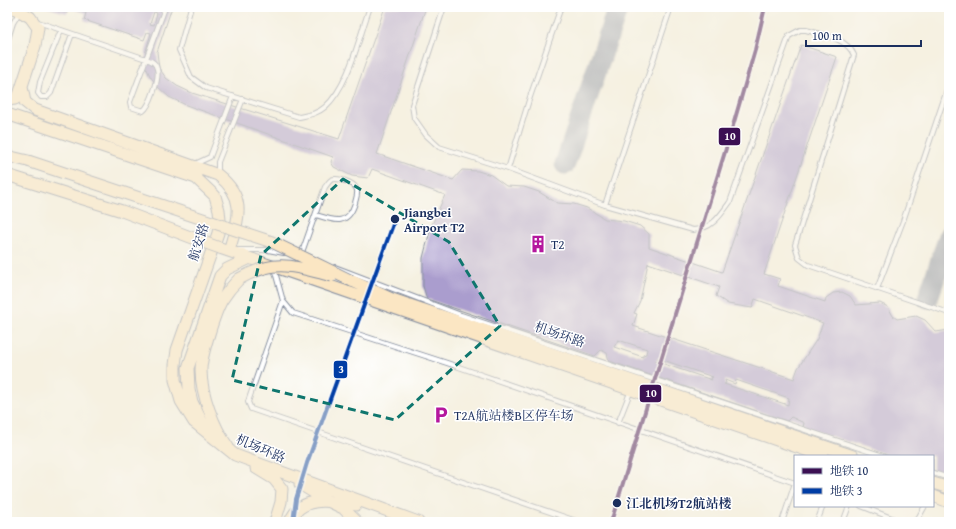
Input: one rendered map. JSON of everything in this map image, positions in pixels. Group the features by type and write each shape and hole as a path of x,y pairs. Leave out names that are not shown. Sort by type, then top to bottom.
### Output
{"street":[{"path":"7,100 15,99 19,95 38,36 38,28 35,22 16,9"},
{"path":"22,87 25,102 35,110 218,175 233,190 238,207 238,218 224,250"},
{"name":"航安路","path":"7,114 196,178 215,196 220,210 218,233 177,350 175,380 181,401 194,422 209,436"},
{"path":"7,156 28,161 272,242 352,281"},
{"path":"7,175 122,211 248,259 820,455"},
{"path":"209,436 192,402 189,389 188,368 220,276 227,269 248,259"},
{"path":"275,522 282,502 282,489 274,479 235,455 222,439 212,418 201,370 203,357 221,302 228,290 239,278 265,266 281,265 297,267 352,281"},
{"name":"机场环路","path":"352,281 392,299 850,455"},
{"name":"机场环路","path":"209,436 235,455 418,522"},
{"path":"277,470 326,500 343,508 357,522"},
{"path":"934,483 949,488"},
{"path":"934,496 949,502"},
{"path":"290,522 293,516 305,504 326,500 380,509"}],"lane":[{"path":"191,7 179,50 180,56 191,77 206,88 299,117 311,115 324,108 342,87 370,7"},
{"path":"444,7 412,105 414,118 426,135 439,147 508,169 604,205 693,230 702,230 718,219 730,202 789,36 800,30 806,30 843,42 850,48 854,55 796,245 799,258 808,265 949,314"},
{"path":"508,169 529,100 561,7"},
{"path":"604,205 671,7"},
{"path":"35,22 146,59 154,63 158,76 149,105 143,111 131,107 130,102 146,59 165,8"},
{"path":"7,42 16,9"},
{"path":"61,30 40,82 38,93 41,97 47,97 51,93 72,34"},
{"path":"877,289 903,221 949,84"},
{"path":"193,166 210,157 233,96"},
{"path":"218,175 218,162 243,99"},
{"path":"301,255 325,187 331,180 337,179 354,184 357,188 352,214 348,218 336,220 316,215"},
{"name":"机场环路","path":"224,250 268,250 301,255 461,315 879,455"},
{"path":"274,267 283,301 293,313 447,363 794,483"},
{"path":"283,301 248,402 251,409 579,522"},
{"path":"618,423 631,390"},
{"path":"934,473 949,478"},
{"path":"782,522 794,486"},
{"path":"817,522 822,507"},
{"path":"843,522 849,507"},
{"path":"864,507 902,522"},
{"path":"916,522 924,507"}],"highlighted area":[{"path":"343,179 449,242 500,326 395,420 232,380 261,255"}],"building":[{"name":"T2","path":"45,7 172,7 157,52 159,68 166,78 177,86 192,93 339,139 385,7 426,7 377,154 453,180 462,170 478,171 491,175 506,186 524,187 539,192 557,203 574,204 587,208 605,219 624,221 640,226 649,234 649,247 722,272 801,45 837,57 764,274 780,279 778,286 825,302 826,298 833,293 842,292 850,296 856,305 880,303 888,307 893,316 897,319 916,316 925,320 936,332 949,330 949,476 934,470 934,455 888,455 803,427 804,423 791,417 787,421 609,361 607,353 601,350 595,356 427,299 423,286 423,258 431,227 445,195 372,169 368,178 352,176 334,167 331,162 333,157 186,105 169,97 158,87 150,76 145,65 146,51 151,33 147,32 144,40 84,20 86,13 69,8 67,13","holes":["154,12 157,13 154,25 150,24","648,263 719,287 716,296 728,304 752,308 755,299 823,323 817,339 798,368 794,379 633,326 637,314 634,313 640,301","618,340 647,349 646,354 643,355 643,357 614,347","657,358 713,377 711,378 712,380 655,361 658,360","725,380 735,384 736,380 789,398 788,405 724,384 726,383"]}],"taxiway":[{"path":"565,164 618,7"},
{"path":"928,298 949,236"}],"metro line":[{"name":"10","path":"611,522 732,129 755,50 765,7"},
{"name":"3","path":"293,522 296,499 307,463 395,219"}],"place":[{"name":"Jiangbei Airport T2","path":"395,219"},
{"name":"T2","path":"538,244"},
{"name":"T2A航站楼B区停车场","path":"441,415"},
{"name":"江北机场T2航站楼","path":"617,503"}]}
